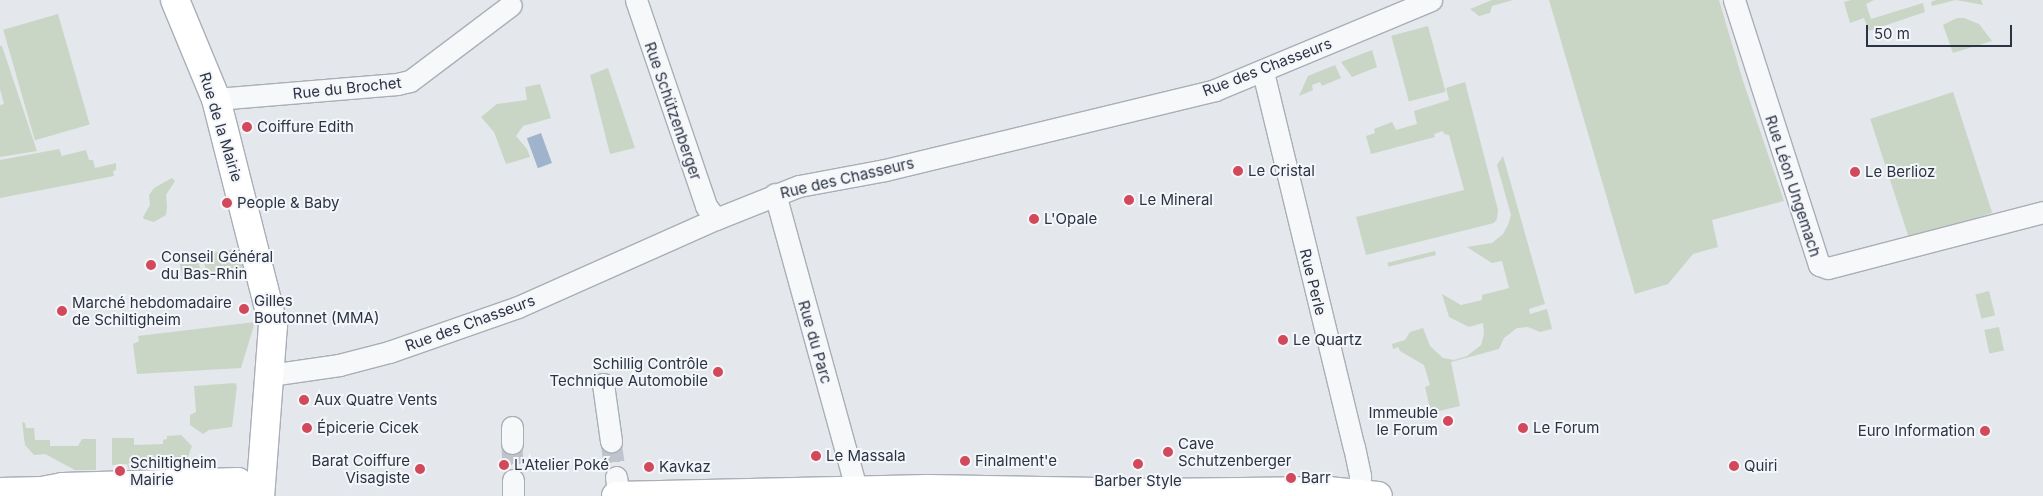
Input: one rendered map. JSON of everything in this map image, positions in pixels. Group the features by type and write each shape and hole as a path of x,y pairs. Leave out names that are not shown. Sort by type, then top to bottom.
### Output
{"main road":[{"name":"Rue de la Mairie","path":"175,0 216,100 273,325 258,496"},
{"path":"0,492 42,491 63,486 238,482 258,496"},
{"path":"617,490 747,495 857,491 1154,495 1328,491 1369,495"}],"street":[{"name":"Rue Schützenberger","path":"636,0 706,206 716,219"},
{"name":"Rue des Chasseurs","path":"270,375 339,364 410,345 518,307 716,219 799,186 885,170 1215,90 1263,72 1431,0"},
{"name":"Rue Léon Ungemach","path":"1734,0 1819,265 1828,268 2043,212"},
{"name":"Rue du Brochet","path":"216,100 397,84 410,81 512,5"},
{"name":"Rue Perle","path":"1263,72 1360,476 1369,495"},
{"name":"Rue du Parc","path":"775,194 857,491"},
{"path":"603,384 610,441"}],"green space":[{"path":"1492,0 1513,0 1492,6 1490,13 1479,16 1470,9"},
{"path":"1549,0 1719,0 1743,81 1784,201 1712,220 1718,247 1693,254 1668,284 1635,294"},
{"path":"1851,0 1874,0 1866,4 1871,19 1923,3 1925,12 1869,31 1864,18 1850,23 1844,2"},
{"path":"1936,0 1956,0 1932,6 1931,2"},
{"path":"1956,0 1981,0 1983,5"},
{"path":"58,14 90,125 35,140 3,30"},
{"path":"1957,18 1964,18 1979,24 1992,41 1953,53 1943,25"},
{"path":"1428,26 1446,92 1409,102 1391,36"},
{"path":"0,46 2,46 37,151 0,157 0,105 4,104 0,89"},
{"path":"1372,50 1377,67 1352,77 1341,62"},
{"path":"1335,65 1341,78 1322,86 1320,82 1312,85 1313,90 1299,96 1308,76"},
{"path":"608,68 635,148 610,154 590,75"},
{"path":"1465,82 1498,210 1497,219 1494,223 1366,255 1356,217 1464,190 1449,135 1444,134 1443,131 1434,134 1435,137 1371,154 1366,136 1375,133 1374,129 1392,122 1396,130 1417,124 1414,111 1449,100 1446,88"},
{"path":"540,84 551,118 523,126 516,136 527,149 530,157 506,164 494,132 481,117 497,104 527,100 525,87"},
{"path":"1953,92 1992,213 1910,240 1870,119"},
{"path":"59,149 62,156 86,150 89,160 93,160 95,168 116,163 116,170 113,171 114,176 0,198 0,160"},
{"path":"1503,156 1545,304 1529,309 1530,314 1547,309 1552,329 1540,332 1528,327 1517,328 1504,338 1499,349 1451,362 1460,406 1431,413 1425,387 1430,385 1424,365 1400,351 1398,347 1393,349 1392,344 1405,340 1410,332 1423,328 1430,346 1443,358 1454,360 1467,356 1481,345 1484,334 1483,323 1469,327 1449,317 1442,294 1461,305 1482,300 1482,295 1509,288 1502,261 1492,263 1467,247 1492,243 1503,234 1508,225 1511,215 1497,165"},
{"path":"172,178 175,181 166,195 166,215 154,222 144,219 143,217 150,205 149,195 154,188"},
{"path":"240,248 245,267 208,275 201,255"},
{"path":"1435,251 1436,255 1388,267 1387,263"},
{"path":"196,256 203,276 183,280 179,260"},
{"path":"1989,291 1995,315 1981,319 1975,294"},
{"path":"255,322 241,368 137,374 133,344 139,341 138,336"},
{"path":"1999,327 2004,350 1989,354 1984,330"},
{"path":"235,383 237,386 232,427 209,430 203,434 190,425 190,415 196,412 194,386"},
{"path":"22,422 25,423 26,428 34,428 35,440 50,440 50,446 78,446 82,439 96,439 96,470 75,470 45,454 34,455 25,445"},
{"path":"181,435 192,446 188,457 188,468 129,469 127,464 112,465 112,438 134,438 134,445 163,444 163,440 167,439 167,436"}],"water":[{"path":"541,133 552,163 538,168 527,138"}],"tunnel":[{"path":"611,441 616,477"},
{"path":"512,443 513,480"}],"place":[{"name":"Coiffure Edith","path":"247,127"},
{"name":"Le Cristal","path":"1238,171"},
{"name":"Le Berlioz","path":"1855,172"},
{"name":"Le Mineral","path":"1129,200"},
{"name":"People & Baby","path":"227,203"},
{"name":"L'Opale","path":"1034,219"},
{"name":"Conseil Général du Bas-Rhin","path":"151,265"},
{"name":"Gilles Boutonnet (MMA)","path":"244,309"},
{"name":"Marché hebdomadaire de Schiltigheim","path":"62,311"},
{"name":"Le Quartz","path":"1283,340"},
{"name":"Schillig Contrôle Technique Automobile","path":"718,372"},
{"name":"Aux Quatre Vents","path":"304,400"},
{"name":"Immeuble le Forum","path":"1448,421"},
{"name":"Épicerie Cicek","path":"307,428"},
{"name":"Le Forum","path":"1523,428"},
{"name":"Euro Information","path":"1985,431"},
{"name":"Cave Schutzenberger","path":"1168,452"},
{"name":"Le Massala","path":"816,456"},
{"name":"Finalment'e","path":"965,461"},
{"name":"Barber Style","path":"1138,464"},
{"name":"L'Atelier Poké","path":"504,465"},
{"name":"Quiri","path":"1734,466"},
{"name":"Kavkaz","path":"649,467"},
{"name":"Barat Coiffure Visagiste","path":"420,469"},
{"name":"Schiltigheim Mairie","path":"120,471"},
{"name":"Barr","path":"1291,478"}]}
